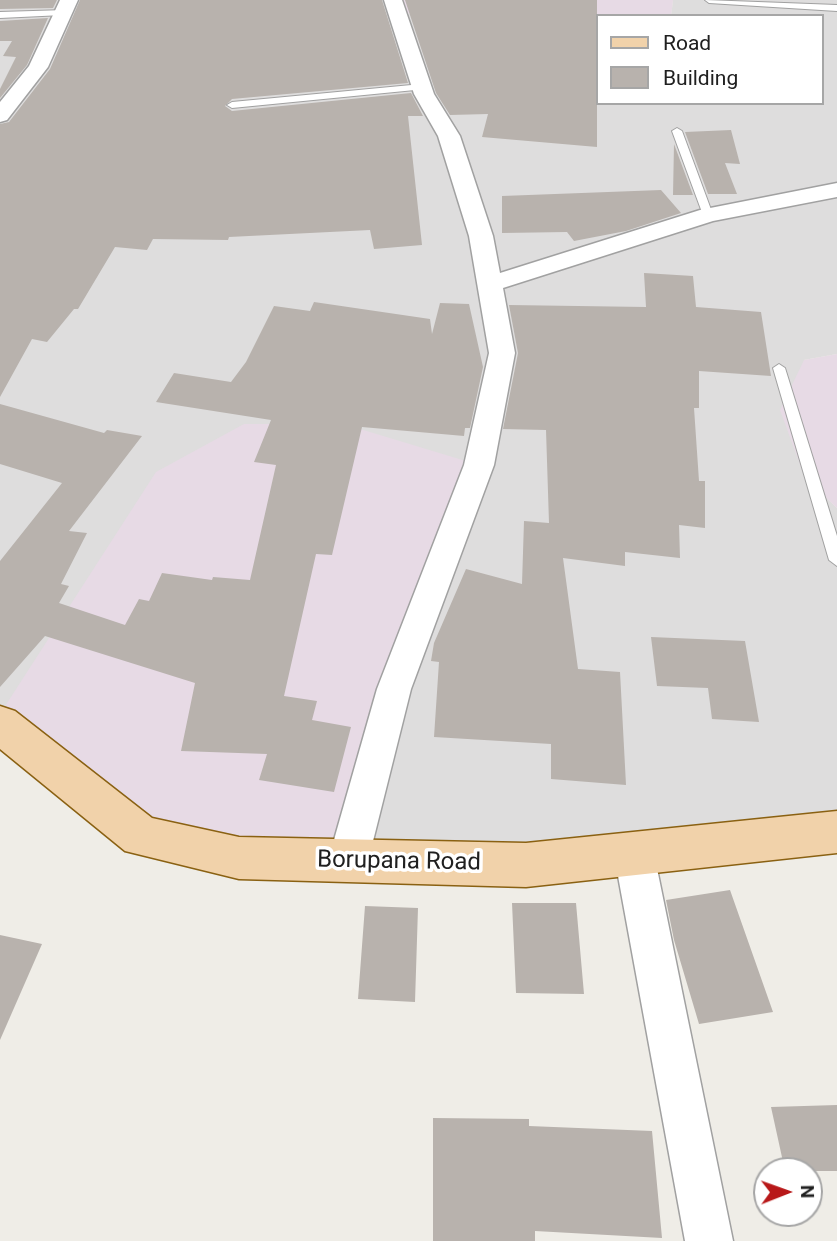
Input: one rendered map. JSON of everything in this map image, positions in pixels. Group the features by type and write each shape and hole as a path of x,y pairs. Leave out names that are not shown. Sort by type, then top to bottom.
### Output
{"main road":[{"name":"Borupana Road","path":"0,724 141,835 239,858 526,865 837,832"}],"street":[{"path":"348,862 394,689 479,465 502,353 481,236 449,136 422,88 393,0"},
{"path":"0,116 38,67 66,6"},
{"path":"490,284 708,215 837,190"},
{"path":"634,855 709,1241"}],"lane":[{"path":"709,0 837,8"},
{"path":"0,15 66,6"},
{"path":"232,106 422,88"},
{"path":"677,131 708,215"},
{"path":"779,368 837,560"}],"shaded area":[{"path":"0,0 393,0 397,12 596,36 596,105 823,105 823,14 671,14 673,0 837,0 837,354 804,360 805,477 837,508 837,832 348,861 0,714"},
{"path":"393,0 673,0 671,14 596,14 596,36 397,12"},
{"path":"837,354 837,508 805,478 780,410 804,360"},
{"path":"244,424 324,424 360,429 479,465 348,861 141,836 0,714 156,472"}],"building":[{"path":"0,0 57,0 53,8 0,9"},
{"path":"80,0 382,0 408,83 232,99 225,106 232,111 411,93 423,116 408,116 422,245 374,249 370,230 229,237 228,240 153,239 147,250 115,247 78,309 74,309 47,342 32,339 0,397 0,124 9,122 50,69"},
{"path":"405,0 597,0 597,147 482,137 488,114 450,115 436,93"},
{"path":"48,18 27,65 0,98 0,89 16,57 3,56 12,41 0,41 0,21"},
{"path":"731,130 740,164 725,163 737,194 708,194 685,132"},
{"path":"674,144 693,195 673,195"},
{"path":"661,190 681,213 626,231 574,241 567,232 502,233 502,196"},
{"path":"644,273 693,276 696,307 761,312 771,376 699,371 699,408 694,408 699,481 705,481 705,528 679,525 680,558 625,552 625,566 563,558 578,669 620,672 626,785 551,779 551,744 434,737 439,662 431,661 434,643 466,569 522,584 524,521 549,523 546,430 503,429 518,353 509,305 646,307"},
{"path":"314,302 430,319 432,334 440,303 469,304 483,367 470,428 465,428 464,436 362,427 332,555 316,554 284,696 317,701 312,720 351,727 334,792 259,780 267,754 181,751 195,683 45,636 0,687 0,561 62,483 0,464 0,404 104,433 107,430 142,436 69,531 87,533 61,584 69,586 59,603 125,625 139,599 149,601 162,573 212,580 213,577 250,580 276,465 254,462 271,420 156,402 174,373 231,382 246,362 274,306 310,311"},
{"path":"651,637 745,641 759,722 712,719 708,688 657,686"},
{"path":"730,890 773,1012 699,1024 674,940 666,900"},
{"path":"512,903 576,903 584,994 516,993"},
{"path":"365,906 418,908 415,1002 358,999"},
{"path":"0,935 42,944 0,1040"},
{"path":"837,1105 837,1171 823,1171 823,1157 782,1157 771,1107"},
{"path":"433,1118 529,1119 529,1126 652,1131 662,1238 535,1231 535,1241 433,1241"}]}
